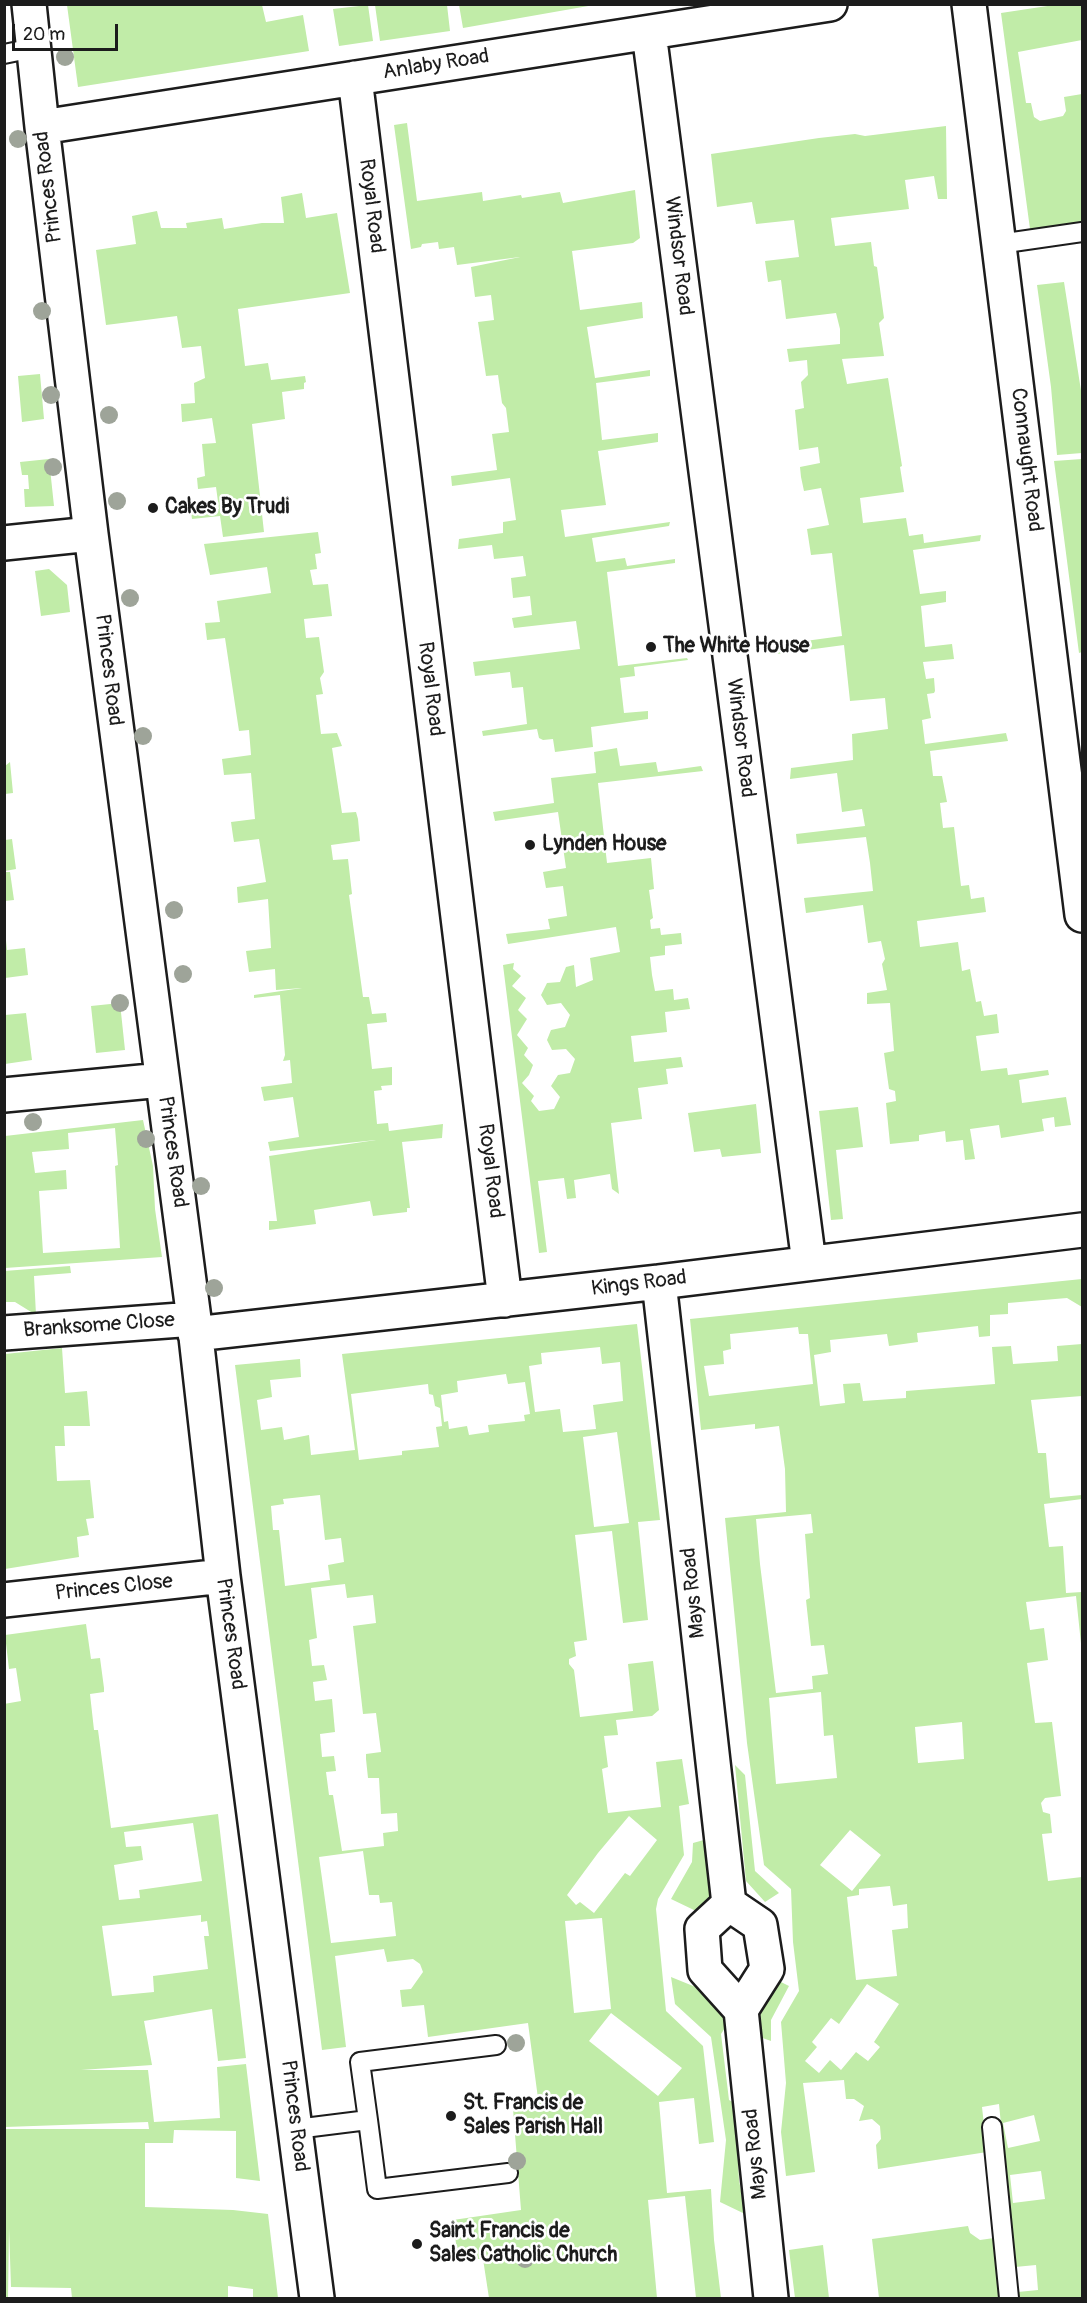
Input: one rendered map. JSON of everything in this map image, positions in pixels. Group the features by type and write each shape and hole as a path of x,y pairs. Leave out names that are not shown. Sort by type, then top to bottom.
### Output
{"street":[{"name":"Princes Road","path":"29,4 19,51 42,127 91,534 317,2298"},
{"name":"Anlaby Road","path":"42,127 831,4"},
{"name":"Connaught Road","path":"969,4 1083,915"},
{"name":"Windsor Road","path":"649,33 808,1263"},
{"name":"Royal Road","path":"355,78 505,1300"},
{"path":"4,543 91,534"},
{"path":"4,1095 162,1080"},
{"name":"Kings Road","path":"194,1327 505,1300 1083,1230"},
{"name":"Mays Road","path":"659,1282 729,1904"},
{"name":"Branksome Close","path":"4,1333 194,1327"},
{"name":"Princes Close","path":"4,1600 223,1576"},
{"path":"729,1904 760,1925 766,1968 741,2010 705,1970 702,1929 729,1904"},
{"name":"Mays Road","path":"741,2010 771,2298"}],"lane":[{"path":"999,244 1083,232"},
{"path":"496,2045 360,2062 377,2189 508,2173"},
{"path":"296,2130 368,2120"},
{"path":"992,2127 1010,2298"}],"green space":[{"path":"459,4 594,5 463,28"},
{"path":"67,5 262,5 266,22 303,15 309,51 78,87"},
{"path":"368,5 373,41 339,46 333,9"},
{"path":"375,5 447,5 450,31 380,41"},
{"path":"1054,5 1082,5 1082,40 1018,52 1026,103 1031,103 1034,117 1040,121 1063,116 1066,111 1064,97 1082,94 1082,222 1030,229 1001,13"},
{"path":"407,123 417,201 482,192 483,201 560,192 563,203 635,190 640,238 633,243 572,251 580,310 642,302 643,318 587,327 595,378 650,370 650,376 596,383 602,440 658,433 658,442 598,451 606,505 561,510 565,537 670,522 669,526 592,538 596,562 625,558 627,566 675,559 675,563 607,572 618,666 687,658 688,660 634,667 635,676 620,678 624,713 648,711 648,719 591,727 593,747 555,752 553,739 539,738 537,729 483,736 482,731 527,724 523,687 512,688 510,672 475,676 473,662 580,649 576,621 514,628 512,618 532,615 530,596 513,598 511,578 526,576 523,556 494,559 492,545 458,549 459,539 503,533 503,522 516,520 510,478 452,486 451,476 497,470 492,434 509,432 498,375 486,376 478,322 494,320 491,295 475,297 471,267 520,257 457,265 454,247 439,249 438,242 422,244 421,247 411,249 394,125"},
{"path":"946,126 947,199 938,199 934,176 905,180 909,209 831,218 835,246 871,242 884,318 879,323 884,356 842,359 847,384 888,378 902,466 900,467 904,492 860,498 863,523 906,518 909,536 923,534 924,543 981,535 980,541 913,550 920,594 946,591 946,602 921,606 925,647 952,644 954,659 923,662 926,679 934,678 935,691 927,694 931,718 922,720 925,744 1006,733 1008,741 930,751 933,776 942,776 947,802 940,803 943,828 954,827 961,886 969,885 971,899 984,897 986,912 917,921 920,947 958,942 962,971 970,969 976,1002 981,1001 984,1016 997,1014 999,1033 976,1036 981,1071 1007,1068 1008,1075 1048,1070 1049,1075 1019,1080 1022,1103 1066,1097 1071,1125 1055,1127 1054,1117 1042,1119 1044,1131 1001,1138 999,1125 970,1129 975,1159 965,1160 963,1140 946,1142 945,1131 919,1135 919,1141 890,1144 886,1103 896,1101 895,1091 889,1089 884,1053 894,1051 890,1003 867,1004 867,993 887,990 882,964 885,959 881,941 868,943 863,905 806,913 804,898 873,891 866,837 797,844 796,834 865,826 862,809 842,812 837,773 790,779 791,768 853,760 852,734 888,729 885,698 850,701 844,645 777,654 776,645 842,636 832,553 811,555 807,529 829,525 821,488 804,491 801,477 800,467 820,463 818,447 799,450 795,410 804,408 801,382 808,375 807,360 789,362 787,349 840,344 840,329 836,313 786,319 781,280 768,282 765,261 799,257 794,220 756,224 752,202 717,207 711,154 819,138 855,134 865,136"},
{"path":"302,193 306,218 337,213 350,293 238,309 245,366 268,363 271,380 305,376 306,382 304,389 282,392 285,419 252,424 264,532 223,537 220,516 192,519 191,512 219,509 216,487 198,489 197,478 205,476 202,444 216,443 212,418 182,422 181,404 195,403 194,383 205,378 201,346 182,348 177,316 106,325 96,250 136,244 132,216 157,211 161,228 187,228 186,223 222,218 224,229 262,223 284,223 281,197"},
{"path":"1064,282 1082,397 1082,453 1057,455 1051,387 1037,285"},
{"path":"40,374 44,419 22,422 18,376"},
{"path":"49,459 54,506 25,507 24,489 29,489 28,475 22,475 20,462"},
{"path":"1082,459 1082,652 1079,653 1054,461"},
{"path":"318,532 321,553 315,554 317,569 310,570 313,585 328,584 332,616 304,619 306,638 319,637 324,672 320,678 323,694 316,695 321,734 337,733 342,746 332,748 342,813 356,812 358,819 360,841 331,845 333,860 348,859 352,894 349,895 363,997 369,997 372,1014 386,1013 387,1022 367,1024 372,1069 392,1067 392,1085 381,1086 382,1090 374,1091 377,1124 388,1123 389,1131 443,1124 442,1138 402,1142 410,1208 407,1208 407,1212 373,1216 370,1201 314,1210 316,1224 269,1230 269,1221 277,1221 269,1156 376,1140 270,1151 268,1142 299,1137 293,1097 264,1101 261,1087 292,1083 290,1060 283,1061 285,1055 280,995 254,998 254,995 302,988 276,990 275,969 249,972 246,951 271,948 268,899 238,903 237,887 266,882 259,839 234,842 231,822 255,819 251,773 224,775 222,759 251,755 249,730 239,731 225,638 207,640 205,623 220,622 217,601 271,593 267,567 210,575 204,544"},
{"path":"49,569 67,585 70,612 41,616 35,571"},
{"path":"617,748 620,766 656,762 658,772 701,766 703,771 598,783 607,863 651,858 654,889 649,890 653,918 650,920 651,929 660,928 661,935 681,933 682,944 665,946 665,955 650,957 652,975 655,991 673,989 674,1000 688,998 690,1009 665,1012 667,1032 631,1036 634,1062 681,1057 683,1067 666,1069 668,1084 638,1088 642,1119 611,1123 619,1194 612,1189 610,1174 574,1180 576,1198 567,1199 564,1178 538,1181 547,1252 539,1253 503,965 514,963 513,969 521,976 512,986 526,998 518,1010 527,1019 517,1035 528,1048 524,1055 533,1065 529,1075 522,1083 534,1096 531,1101 539,1111 554,1109 560,1097 551,1086 558,1075 570,1073 575,1059 566,1049 552,1050 547,1040 551,1030 565,1027 570,1015 561,1003 547,1005 541,995 547,983 560,982 566,967 574,965 576,987 593,980 590,958 620,952 616,927 508,944 506,934 550,929 548,919 567,916 563,886 546,888 543,872 566,868 558,812 495,821 493,812 554,803 551,778 596,773 594,752"},
{"path":"10,762 13,793 5,794 5,766"},
{"path":"12,839 16,869 5,871 5,840"},
{"path":"5,872 10,872 14,900 5,901"},
{"path":"5,931 7,950 25,948 28,975 5,978"},
{"path":"120,1003 125,1050 96,1053 91,1006"},
{"path":"26,1013 32,1060 5,1064 5,1015"},
{"path":"756,1104 761,1153 722,1157 720,1149 694,1152 688,1113"},
{"path":"858,1107 863,1147 836,1150 843,1219 831,1220 819,1111"},
{"path":"143,1120 153,1166 155,1209 162,1257 5,1268 5,1136","holes":["115,1128 118,1165 115,1166 120,1248 43,1253 39,1191 67,1189 66,1170 35,1173 32,1152 69,1149 68,1133"]},
{"path":"70,1266 71,1273 34,1276 36,1315 15,1302 5,1302 4,1271"},
{"path":"1082,1279 1082,1307 1067,1298 1008,1303 1008,1314 990,1315 990,1336 979,1337 978,1326 917,1333 918,1342 889,1346 887,1334 830,1340 831,1352 814,1355 820,1406 845,1403 843,1384 860,1383 863,1401 906,1398 906,1391 995,1384 992,1347 1011,1346 1013,1364 1058,1361 1057,1346 1082,1344 1082,1396 1031,1400 1038,1453 1046,1453 1050,1498 1082,1495 1082,1499 1044,1504 1049,1547 1063,1546 1066,1593 1082,1592 1082,1653 1076,1596 1026,1602 1030,1630 1044,1628 1048,1660 1027,1663 1035,1723 1052,1722 1061,1796 1045,1798 1041,1803 1043,1812 1050,1814 1052,1833 1042,1834 1048,1881 1082,1877 1082,2298 1019,2298 1018,2292 1038,2290 1036,2265 1015,2267 999,2104 982,2107 987,2152 878,2169 876,2145 881,2139 880,2126 872,2119 859,2121 864,2106 854,2099 846,2099 844,2080 803,2083 815,2172 786,2176 781,2132 786,2083 781,2022 799,1991 793,1942 791,1889 764,1865 747,1743 725,1518 786,1512 785,1469 779,1426 755,1429 755,1424 701,1430 690,1319","holes":["798,1327 799,1334 808,1334 813,1384 709,1396 704,1366 724,1364 723,1351 731,1349 730,1334","811,1514 813,1533 805,1534 810,1598 806,1600 811,1646 824,1645 828,1674 812,1676 813,1689 776,1693 756,1519","821,1692 824,1736 833,1735 837,1778 776,1784 769,1698","962,1722 964,1759 918,1763 915,1727","850,1830 881,1855 852,1891 820,1865","890,1886 893,1906 907,1904 908,1928 892,1930 897,1976 856,1980 847,1897 859,1895 859,1889","867,1984 899,2004 874,2042 880,2047 868,2061 856,2052 841,2070 830,2060 819,2073 805,2061 817,2047 812,2042 831,2018 839,2024","1034,2115 1040,2141 1008,2148 1003,2123","1041,2171 1045,2199 1013,2203 1010,2175"]},
{"path":"637,1324 660,1520 638,1522 648,1620 623,1623 612,1531 575,1535 587,1640 574,1642 576,1656 569,1659 569,1664 574,1670 580,1717 633,1711 628,1664 653,1661 659,1710 652,1716 616,1720 618,1735 604,1736 608,1767 602,1769 608,1813 661,1807 656,1762 682,1759 689,1804 679,1806 684,1855 658,1899 656,1909 666,2011 703,2046 714,2142 699,2144 694,2098 659,2102 667,2193 711,2189 721,2298 696,2298 685,2196 648,2200 657,2298 489,2298 483,2259 458,2259 453,2220 521,2210 513,2109 539,2106 528,2023 428,2037 424,2005 402,2007 400,1990 411,1989 423,1972 420,1964 413,1959 387,1962 384,1949 335,1956 346,2047 322,2050 235,1365 300,1359 301,1377 270,1380 272,1397 257,1400 261,1430 282,1427 284,1440 309,1435 311,1455 355,1450 342,1354","holes":["600,1347 602,1364 620,1362 623,1401 593,1405 596,1429 563,1432 560,1409 535,1412 529,1366 542,1364 541,1353","506,1374 508,1384 525,1382 530,1414 524,1415 525,1421 488,1425 489,1432 469,1435 467,1426 449,1429 448,1421 444,1422 441,1395 458,1392 457,1381","428,1384 429,1394 433,1395 435,1406 440,1408 442,1426 436,1427 439,1447 402,1451 402,1455 359,1460 351,1394","617,1432 629,1523 594,1527 583,1437","320,1495 325,1540 341,1538 344,1562 328,1565 330,1580 285,1586 279,1530 273,1530 271,1506 284,1504 283,1499","345,1584 347,1598 373,1595 376,1623 353,1626 363,1714 376,1713 381,1752 366,1754 368,1778 379,1778 381,1814 397,1813 398,1831 383,1833 384,1846 342,1851 333,1795 329,1795 326,1772 336,1771 334,1756 322,1757 320,1734 335,1732 332,1699 315,1701 313,1682 327,1680 324,1665 312,1666 309,1640 317,1638 311,1588","629,1816 657,1840 630,1876 625,1873 594,1913 580,1902 576,1905 567,1895","363,1851 369,1895 379,1895 380,1903 392,1902 396,1936 331,1943 319,1857","602,1918 611,2009 574,2013 565,1921","611,2013 682,2068 658,2096 589,2041"]},
{"path":"62,1348 65,1393 87,1391 90,1426 64,1426 65,1446 55,1446 57,1481 90,1480 94,1518 86,1519 89,1535 77,1537 79,1557 5,1569 5,1354"},
{"path":"86,1624 91,1659 100,1658 104,1688 104,1692 90,1694 94,1730 98,1730 111,1828 218,1814 246,2058 218,2061 212,2009 144,2021 152,2065 81,2070 148,2070 154,2122 220,2118 217,2067 246,2064 260,2181 236,2178 236,2131 174,2130 173,2143 145,2143 145,2207 233,2210 268,2214 278,2298 253,2298 253,2289 228,2286 228,2298 72,2298 71,2288 11,2287 9,2228 8,2298 5,2298 5,2129 149,2129 148,2122 5,2127 4,1704 21,1701 16,1668 9,1669 5,1635","holes":["193,1823 202,1881 139,1890 140,1898 119,1900 114,1865 143,1860 141,1846 126,1847 124,1832","201,1915 201,1922 207,1921 209,1936 204,1936 208,1969 153,1976 154,1992 112,1996 102,1926"]},
{"path":"735,1765 745,1775 755,1871 779,1893 765,1902 746,1881"},
{"path":"711,1838 715,1893 696,1911 671,1899 692,1862 693,1843"},
{"path":"671,1977 703,1990 732,2017 721,2034 729,2100 742,2107 744,2122 736,2130 739,2180 745,2214 720,2202 726,2140 711,2037 675,2004"},
{"path":"775,1979 789,1986 771,2020 771,2041 757,2036 756,2013"},
{"path":"968,2226 970,2233 980,2240 994,2238 1000,2298 879,2298 872,2239"},
{"path":"823,2245 829,2298 795,2298 789,2250"}],"place":[{"name":"Cakes By Trudi","path":"153,508"},
{"name":"The White House","path":"651,647"},
{"name":"Lynden House","path":"530,845"},
{"name":"St. Francis de Sales Parish Hall","path":"451,2116"},
{"name":"Saint Francis de Sales Catholic Church","path":"417,2244"}]}
